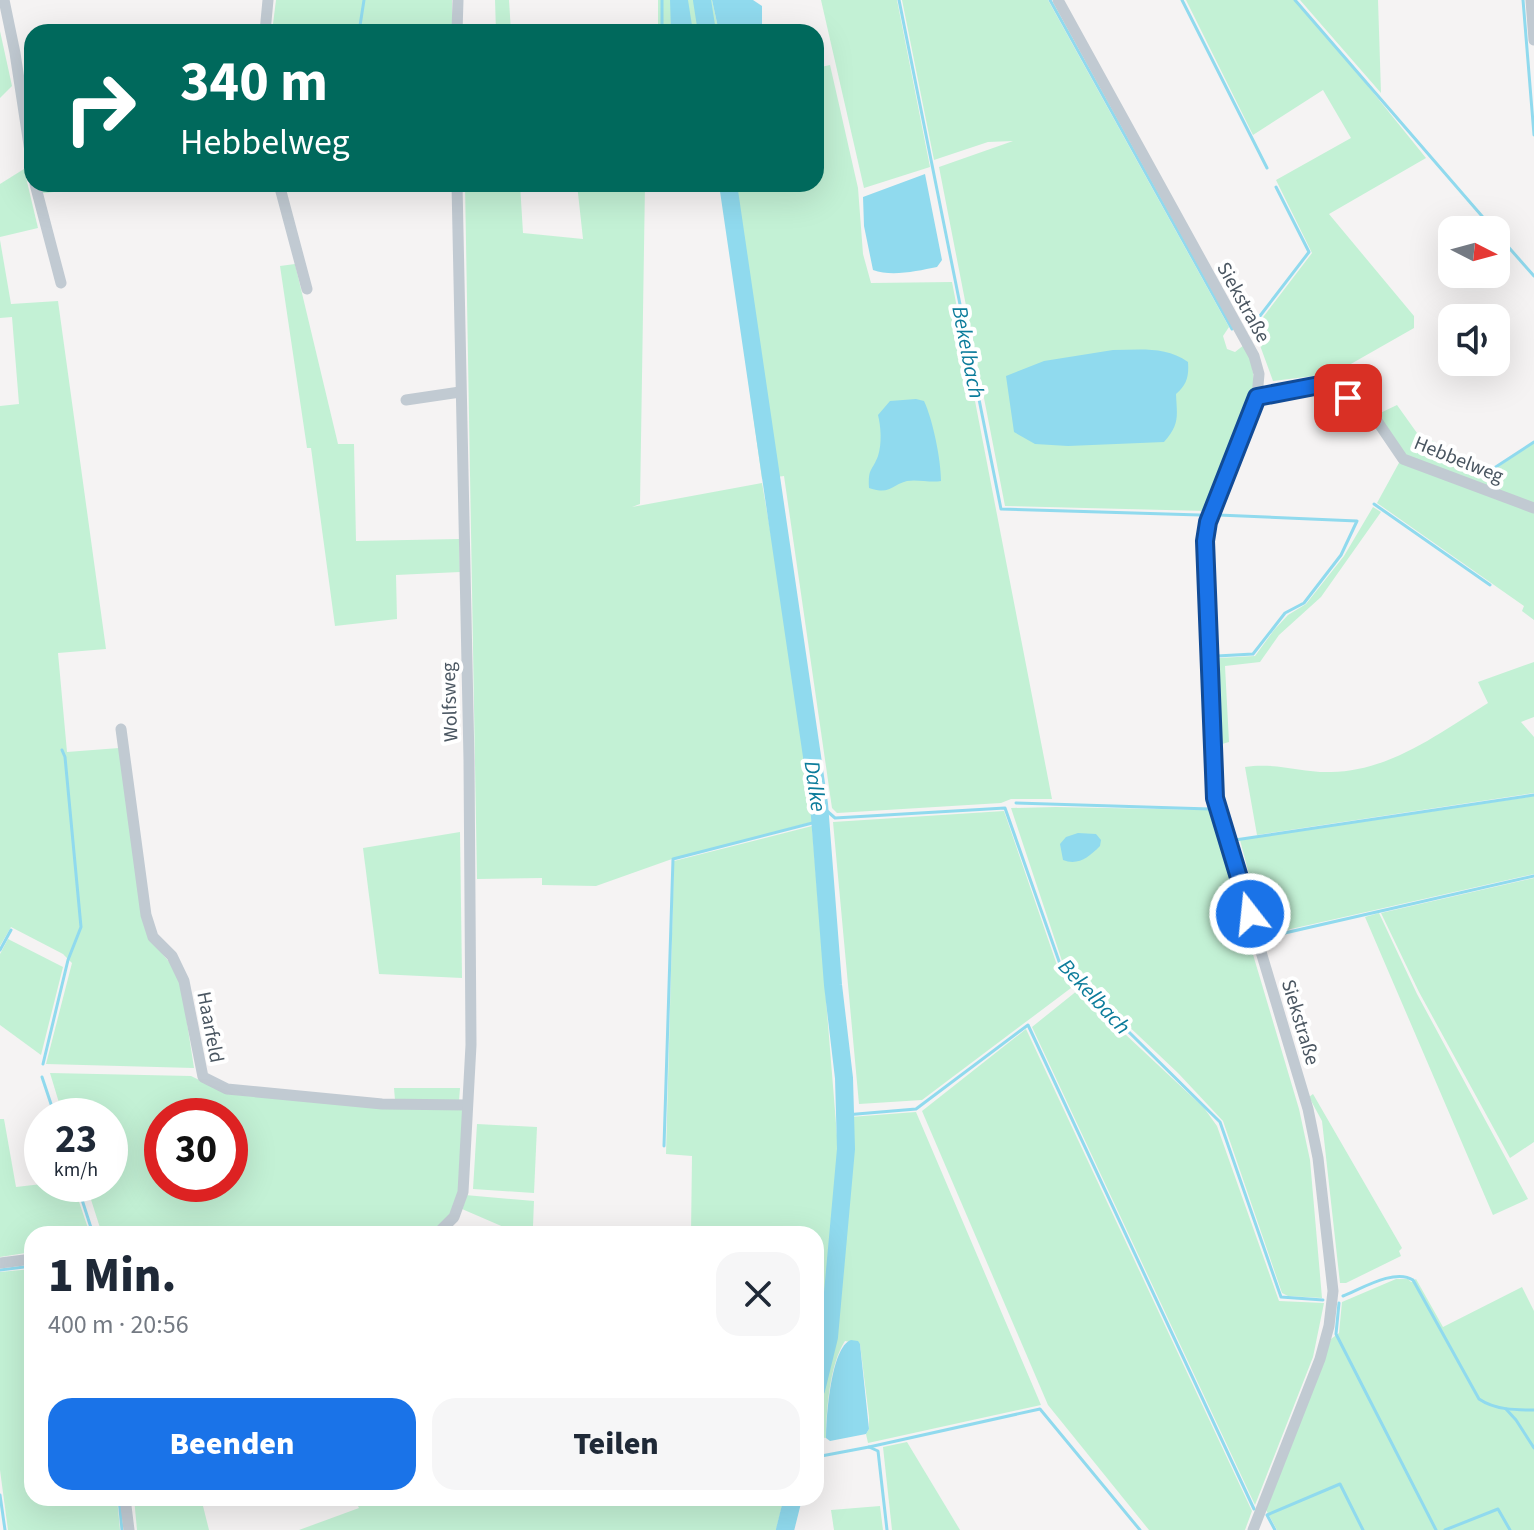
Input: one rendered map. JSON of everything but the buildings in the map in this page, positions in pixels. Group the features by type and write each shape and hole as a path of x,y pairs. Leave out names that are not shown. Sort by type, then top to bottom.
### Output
{"street":[{"path":"4,0 24,112"},
{"path":"266,24 268,0"},
{"path":"457,24 458,0"},
{"name":"Siekstraße","path":"1058,0 1254,356 1259,374 1257,397 1211,510 1205,541 1215,798 1308,1109 1318,1158 1333,1291 1329,1326 1320,1359 1253,1530"},
{"path":"1531,0 1534,40"},
{"path":"37,192 61,283"},
{"path":"281,192 307,289"},
{"name":"Wolfsweg","path":"445,1226 454,1217 463,1192 471,1045 457,192"},
{"name":"Hebbelweg","path":"1257,397 1325,384 1371,412 1403,459 1534,508"},
{"path":"406,400 460,392"},
{"name":"Haarfeld","path":"121,729 146,915 153,937 172,956 184,981 203,1077 227,1089 382,1104 467,1105"},
{"path":"0,1263 24,1260"},
{"path":"126,1506 129,1530"}],"green space":[{"path":"276,0 452,0 452,24 273,24"},
{"path":"495,0 509,0 510,24 496,24"},
{"path":"658,0 712,0 717,24 658,24"},
{"path":"821,0 897,0 930,167 864,188"},
{"path":"902,0 1048,0 1229,327 1223,336 1227,349 1235,352 1244,345 1249,357 1254,392 1206,511 1005,506 939,167 1013,141 988,142 934,160"},
{"path":"1186,0 1294,0 1426,158 1329,214 1414,316 1414,328 1330,374 1273,381 1254,329 1312,253 1276,180 1351,138 1323,90 1253,135"},
{"path":"1300,0 1378,0 1381,93"},
{"path":"0,31 12,86 0,98"},
{"path":"830,65 858,188 863,254 871,283 952,282 1052,799 1011,799 1001,803 837,813 832,808 784,476 762,479 722,192 824,192 824,66"},
{"path":"24,169 24,192 29,192 38,228 0,237 0,184"},
{"path":"465,192 520,192 523,233 583,239 578,192 645,192 640,504 632,507 762,483 790,645 812,822 672,859 596,886 542,885 542,878 477,879"},
{"path":"0,240 11,304 58,301 106,649 58,653 67,752 119,748 149,938 176,970 181,984 194,1068 46,1064 72,963 63,954 11,927 0,946 0,406 19,404 12,317 0,318"},
{"path":"295,264 338,444 354,444 356,541 459,539 460,572 396,575 397,619 335,626 311,448 307,448 280,266"},
{"path":"1397,405 1417,433 1488,469 1489,473 1534,443 1534,505 1404,455 1376,415"},
{"path":"1400,461 1534,512 1534,620 1522,611 1524,606 1377,503"},
{"path":"1373,507 1381,512 1321,597 1279,635 1260,662 1225,666 1229,742 1222,744 1219,658 1255,656 1288,615 1306,604 1344,556"},
{"path":"1534,662 1534,717 1521,722 1534,737 1534,793 1257,835 1245,767 1331,772 1353,770 1394,758 1433,738 1488,703 1478,682"},
{"path":"1534,796 1534,874 1265,935 1240,840"},
{"path":"1011,808 1210,810 1299,1109 1310,1160 1322,1298 1282,1293 1223,1121 1178,1073 1063,964"},
{"path":"1004,811 1058,968 1075,985 922,1100 859,1104 833,822"},
{"path":"812,826 838,1148 824,1323 824,1226 691,1226 692,1156 666,1154 674,861"},
{"path":"460,832 462,978 379,974 363,848"},
{"path":"1534,878 1534,1142 1510,1158 1419,992 1381,913"},
{"path":"1379,913 1417,994 1528,1199 1493,1215 1365,917"},
{"path":"8,939 63,967 41,1055 0,1025 0,954"},
{"path":"1078,990 1204,1108 1217,1126 1279,1301 1324,1303 1313,1357 1255,1505 1032,1027"},
{"path":"1026,1029 1252,1511 1245,1530 1149,1530 1048,1405 922,1111"},
{"path":"50,1073 191,1076 226,1093 463,1107 461,1178 452,1211 442,1226 99,1226 92,1202 128,1202 128,1098 58,1098"},
{"path":"394,1088 460,1088 459,1101 395,1100"},
{"path":"1313,1094 1402,1248 1399,1251 1401,1256 1346,1283 1340,1283 1322,1121 1309,1097"},
{"path":"916,1112 1041,1405 868,1443 869,1417 860,1344 845,1341 832,1374 824,1438 824,1384 834,1338 852,1149 850,1117"},
{"path":"0,1119 4,1119 16,1187 24,1186 24,1202 79,1202 87,1226 24,1226 24,1253 0,1257"},
{"path":"477,1124 537,1127 534,1193 473,1189"},
{"path":"465,1195 534,1201 533,1226 501,1226 462,1209"},
{"path":"24,1270 24,1506 118,1506 120,1530 8,1530 0,1470 0,1272"},
{"path":"1396,1279 1411,1282 1416,1279 1443,1327 1522,1287 1534,1311 1534,1530 1277,1530 1266,1510 1331,1339 1339,1333 1342,1302"},
{"path":"907,1442 960,1530 892,1530 883,1447"},
{"path":"135,1506 203,1506 209,1530 137,1530"},
{"path":"782,1506 776,1530 299,1530 359,1508"},
{"path":"880,1506 883,1530 834,1530 831,1510"}],"water":[{"path":"670,0 688,0 692,24 671,24"},
{"path":"712,0 753,0 762,6 762,24 717,24"},
{"path":"925,174 942,260 937,267 913,272 873,270 864,226 863,197"},
{"path":"1113,350 1161,351 1188,362 1186,380 1176,394 1175,425 1164,442 1068,446 1035,444 1014,432 1006,376 1044,361"},
{"path":"890,401 924,401 930,419 941,481 907,481 886,490 869,488 870,473 880,446 878,415"},
{"path":"1078,833 1096,834 1101,840 1100,846 1083,859 1074,862 1063,860 1060,844 1066,837"},
{"path":"851,1340 860,1344 869,1429 866,1434 830,1441 826,1438 827,1415 834,1369 844,1345"}],"waterway":[{"path":"360,24 364,0"},
{"path":"662,0 662,24"},
{"name":"Dalke","path":"702,0 706,24"},
{"name":"Bekelbach","path":"899,0 1001,509 1200,515"},
{"path":"1050,0 1232,329"},
{"path":"1182,0 1267,168"},
{"path":"1295,0 1482,216"},
{"path":"1523,0 1534,135"},
{"path":"1253,325 1309,252 1276,187"},
{"name":"Dalke","path":"729,192 819,804 833,985 844,1078 846,1149 829,1337 824,1357"},
{"path":"1510,249 1534,276"},
{"path":"1485,474 1534,442"},
{"path":"1374,504 1490,585"},
{"name":"Bekelbach","path":"1217,656 1253,654 1285,613 1304,603 1341,555 1357,521 1218,515"},
{"name":"Bekelbach","path":"1217,664 1217,686"},
{"name":"Bekelbach","path":"1218,701 1220,739"},
{"path":"43,1064 68,960 81,927 62,750"},
{"path":"1220,759 1222,795 1263,938 1534,876"},
{"path":"1235,840 1534,795"},
{"path":"1016,803 1210,809"},
{"name":"Bekelbach","path":"819,804 835,818 1005,808 1060,964 1220,1122 1281,1297 1323,1300"},
{"path":"664,1146 673,859 820,821"},
{"path":"0,950 11,930"},
{"path":"845,1115 916,1109 1028,1025 1254,1509"},
{"path":"42,1077 49,1098"},
{"path":"83,1202 90,1226"},
{"path":"0,1270 24,1267"},
{"name":"Bekelbach","path":"1343,1296 1388,1278 1397,1276 1413,1280 1479,1399 1499,1407 1534,1410"},
{"path":"1339,1303 1336,1334 1436,1530"},
{"path":"869,1447 1040,1409 1140,1530"},
{"path":"1506,1409 1534,1448"},
{"path":"824,1455 869,1447 878,1451 887,1530"},
{"path":"1275,1530 1267,1515 1340,1484 1363,1530"},
{"path":"0,1495 5,1530"},
{"path":"120,1506 122,1530"},
{"name":"Dalke","path":"785,1530 791,1506"},
{"path":"1445,1530 1498,1509 1510,1530"}],"route":[{"path":"1250,914 1215,798 1205,541 1208,522 1257,397 1325,384 1348,398"}]}
